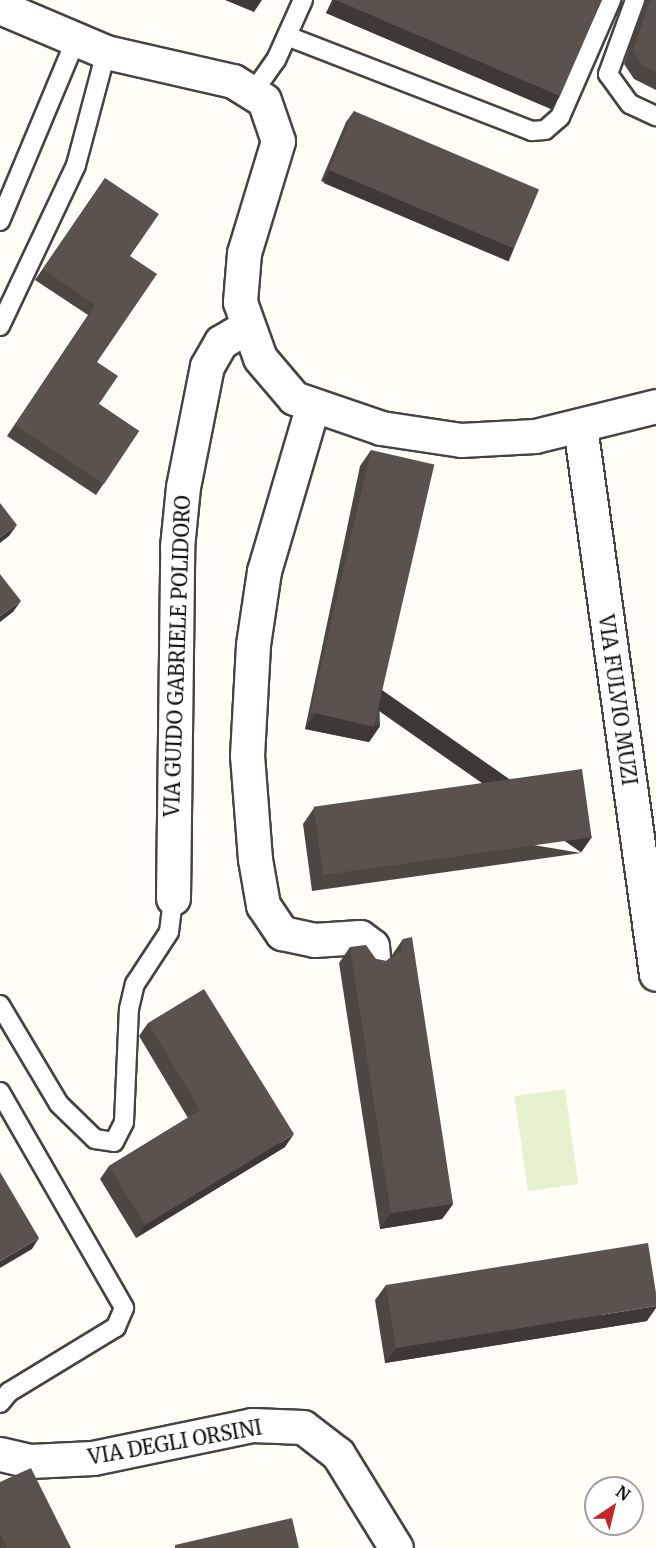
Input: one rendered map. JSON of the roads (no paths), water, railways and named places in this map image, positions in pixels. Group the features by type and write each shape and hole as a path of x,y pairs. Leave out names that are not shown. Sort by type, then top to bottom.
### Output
{"street":[{"path":"0,7 106,52 254,90 273,113 278,141 239,276 246,327 275,381 312,408 381,428 461,440 580,426 656,406"},
{"name":"VIA GUIDO GABRIELE POLIDORO","path":"173,897 177,547 183,487 207,366 221,342 246,327"},
{"path":"312,408 264,571 253,645 247,755 255,859 263,906 282,933 314,940 360,937 372,946 373,958"},
{"name":"VIA FULVIO MUZI","path":"580,426 656,974"},
{"name":"VIA DEGLI ORSINI","path":"0,1454 30,1461 93,1458 252,1425 303,1427 338,1454 396,1548"}],"lane":[{"path":"254,90 287,36 303,0"},
{"path":"287,36 532,131 545,130 560,117 611,0"},
{"path":"635,0 608,74 630,104 656,116"},
{"path":"0,221 76,39"},
{"path":"0,326 76,165 106,52"},
{"path":"0,1005 59,1104 95,1139 114,1142 124,1122 131,1001 135,984 169,932 173,897"},
{"path":"0,1092 124,1308 116,1327 9,1392 0,1403"}]}
